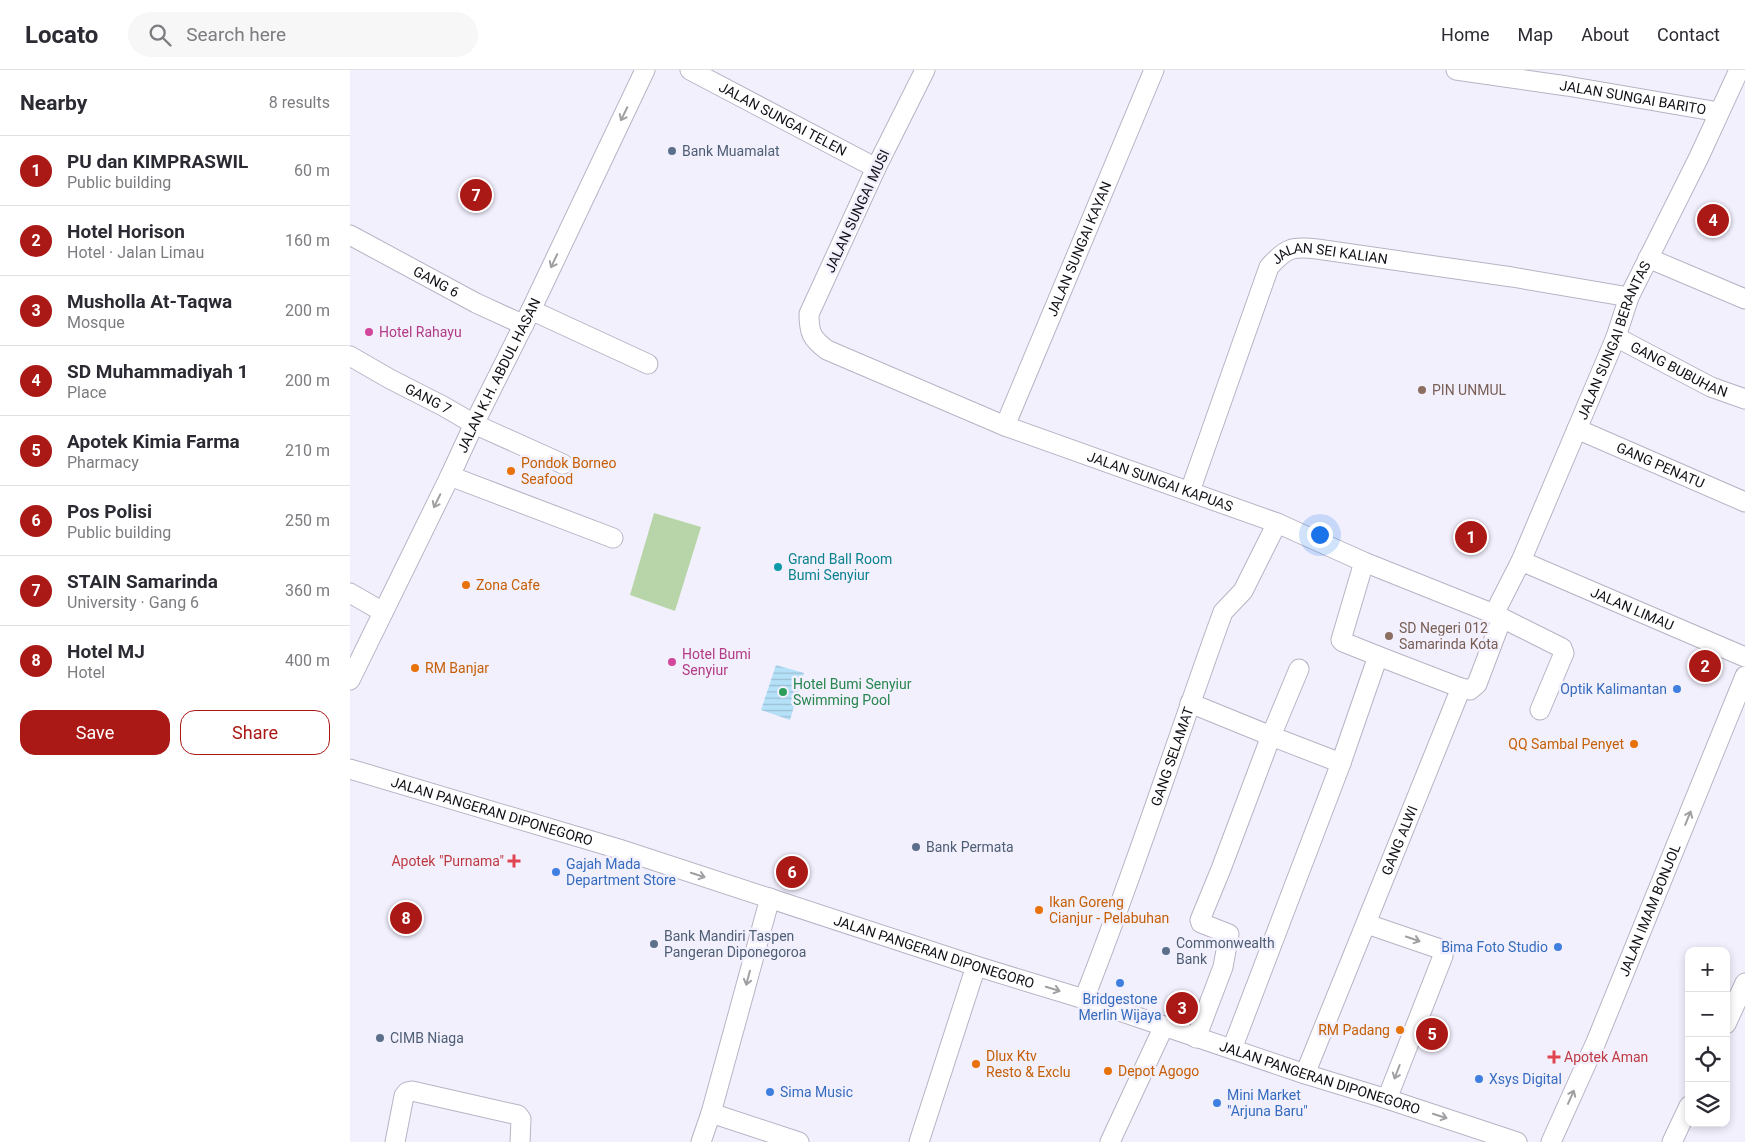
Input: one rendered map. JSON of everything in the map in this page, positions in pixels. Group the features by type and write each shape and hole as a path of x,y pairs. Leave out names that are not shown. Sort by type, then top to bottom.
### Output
{"street":[{"name":"JALAN K.H. ABDUL HASAN","path":"350,680 354,660 383,612 528,317 645,70"},
{"name":"JALAN SUNGAI TELEN","path":"690,70 876,168"},
{"name":"JALAN SUNGAI MUSI","path":"827,350 816,342 809,328 809,314 876,168 925,70"},
{"name":"JALAN SUNGAI KAYAN","path":"1005,426 1154,70"},
{"name":"JALAN SUNGAI BARITO","path":"1456,70 1566,86 1719,112"},
{"name":"JALAN SUNGAI BERANTAS","path":"1498,616 1616,337 1629,297 1739,70"},
{"name":"GANG 6","path":"350,236 476,303 528,317 648,364"},
{"name":"JALAN SEI KALIAN","path":"1190,492 1269,267 1280,254 1297,247 1317,249 1512,277 1629,297"},
{"path":"1648,258 1745,299"},
{"name":"GANG BUBUHAN","path":"1616,337 1711,387 1745,399"},
{"name":"JALAN SUNGAI KAPUAS","path":"827,350 1005,426 1277,524 1364,562 1498,616 1562,648 1564,653 1540,710"},
{"name":"GANG 7","path":"350,356 474,424 563,464"},
{"name":"GANG PENATU","path":"1577,429 1745,502"},
{"path":"450,476 613,538"},
{"name":"GANG SELAMAT","path":"1084,999 1110,935 1223,612 1244,591 1277,524"},
{"name":"JALAN LIMAU","path":"1521,561 1745,657"},
{"path":"1364,562 1340,640 1378,656 1470,690 1477,684 1498,616"},
{"path":"350,594 383,612"},
{"path":"1232,1048 1340,763 1378,656"},
{"path":"1196,1038 1223,967 1229,934 1201,923 1200,920 1299,669"},
{"name":"JALAN IMAM BONJOL","path":"1551,1142 1596,1042 1745,676"},
{"name":"GANG ALWI","path":"1305,1074 1461,688"},
{"path":"1190,703 1340,763"},
{"name":"JALAN PANGERAN DIPONEGORO","path":"350,769 619,849 976,966 1084,999 1305,1074 1517,1142"},
{"path":"701,1142 711,1113 770,898"},
{"path":"1367,924 1443,950 1443,956 1387,1099"},
{"path":"919,1142 976,966"},
{"path":"1730,1015 1745,982"},
{"path":"1110,1142 1164,1026"},
{"path":"395,1142 404,1096 407,1092 412,1091 518,1115 521,1118 520,1142"},
{"path":"711,1113 799,1142"},
{"path":"1672,1142 1685,1114"}],"green space":[{"path":"654,513 701,527 675,611 630,595"}],"water":[{"name":"Hotel Bumi Senyiur Swimming Pool","path":"776,665 804,673 790,720 761,710"}],"place":[{"name":"Bank Muamalat","path":"672,151"},
{"name":"STAIN Samarinda","path":"476,195"},
{"name":"SD Muhammadiyah 1","path":"1713,220"},
{"name":"Hotel Rahayu","path":"369,332"},
{"name":"PIN UNMUL","path":"1422,390"},
{"name":"Pondok Borneo Seafood","path":"511,471"},
{"name":"PU dan KIMPRASWIL","path":"1471,537"},
{"name":"Grand Ball Room Bumi Senyiur","path":"778,567"},
{"name":"Zona Cafe","path":"466,585"},
{"name":"SD Negeri 012 Samarinda Kota","path":"1389,636"},
{"name":"Hotel Bumi Senyiur","path":"672,662"},
{"name":"Hotel Horison","path":"1705,666"},
{"name":"RM Banjar","path":"415,668"},
{"name":"Optik Kalimantan","path":"1677,689"},
{"name":"Hotel Bumi Senyiur Swimming Pool","path":"783,692"},
{"name":"QQ Sambal Penyet","path":"1634,744"},
{"name":"Bank Permata","path":"916,847"},
{"name":"Apotek \"Purnama\"","path":"514,861"},
{"name":"Gajah Mada Department Store","path":"556,872"},
{"name":"Pos Polisi","path":"792,872"},
{"name":"Ikan Goreng Cianjur - Pelabuhan","path":"1039,910"},
{"name":"Hotel MJ","path":"406,918"},
{"name":"Bank Mandiri Taspen Pangeran Diponegoroa","path":"654,944"},
{"name":"Bima Foto Studio","path":"1558,947"},
{"name":"Commonwealth Bank","path":"1166,951"},
{"name":"Bridgestone Merlin Wijaya","path":"1120,983"},
{"name":"Musholla At-Taqwa","path":"1182,1008"},
{"name":"RM Padang","path":"1400,1030"},
{"name":"Apotek Kimia Farma","path":"1432,1034"},
{"name":"CIMB Niaga","path":"380,1038"},
{"name":"Apotek Aman","path":"1554,1057"},
{"name":"Dlux Ktv Resto & Exclu","path":"976,1064"},
{"name":"Depot Agogo","path":"1108,1071"},
{"name":"Xsys Digital","path":"1479,1079"},
{"name":"Sima Music","path":"770,1092"},
{"name":"Mini Market \"Arjuna Baru\"","path":"1217,1103"}]}
